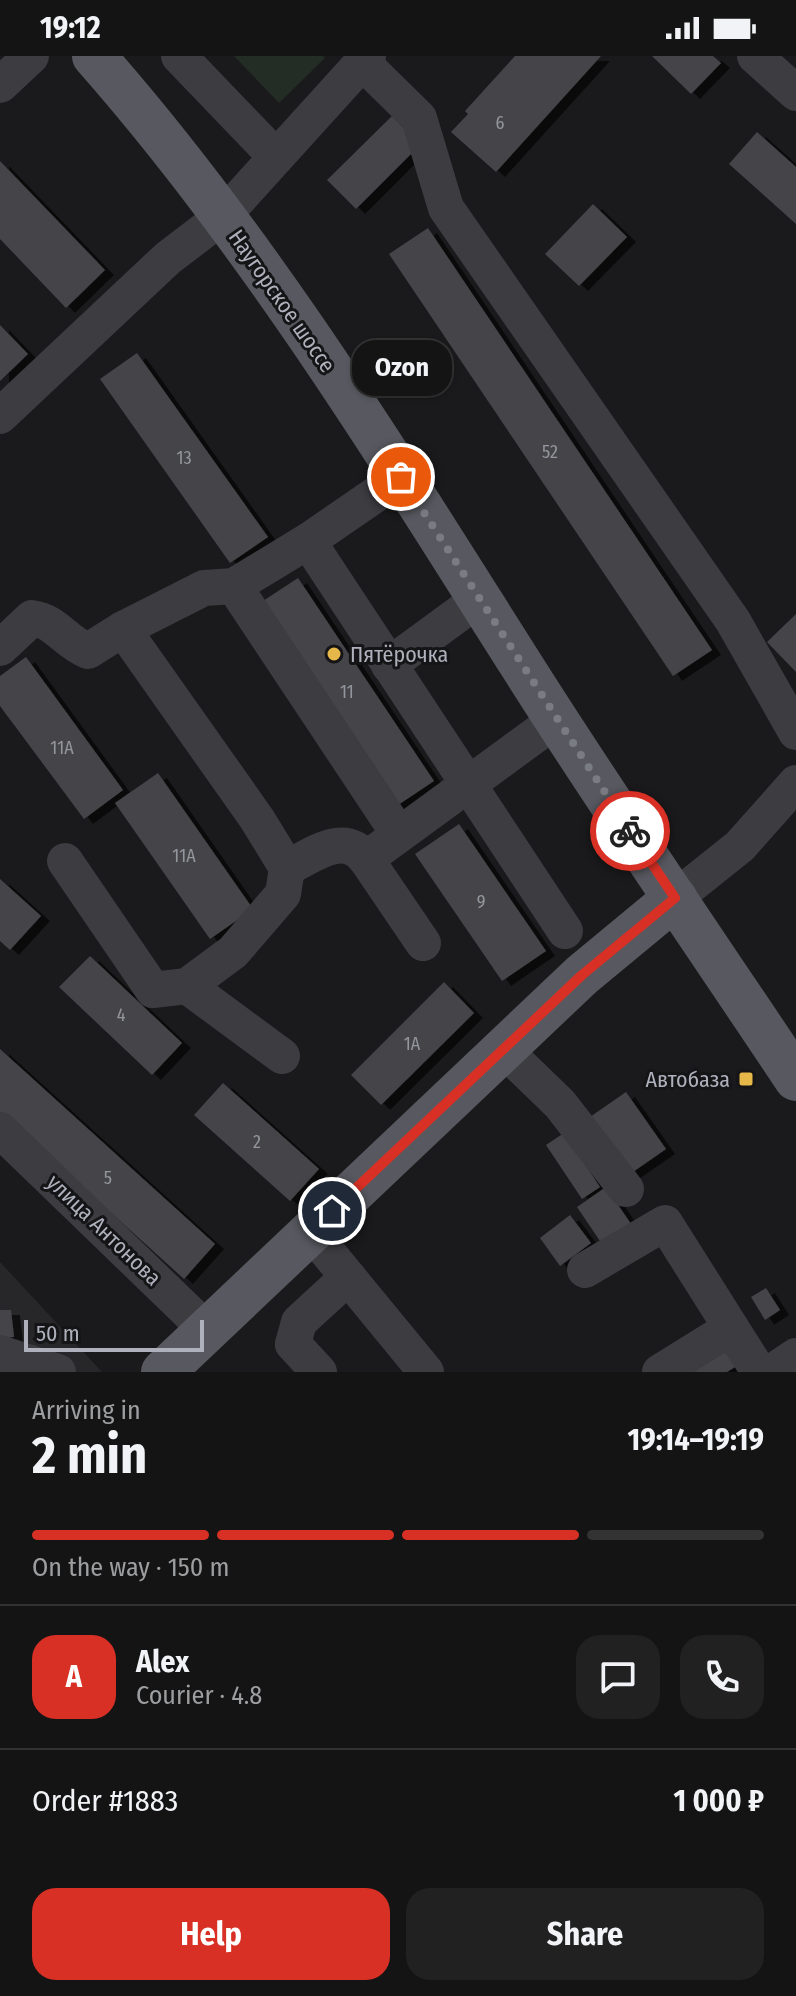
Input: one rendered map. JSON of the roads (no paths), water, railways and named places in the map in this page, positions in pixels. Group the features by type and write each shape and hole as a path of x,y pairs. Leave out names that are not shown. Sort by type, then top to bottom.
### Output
{"main road":[{"name":"Наугорское шоссе","path":"94,56 223,216 401,477 556,720 796,1079"},
{"path":"163,1372 582,975 675,898"}],"street":[{"path":"0,85 31,56"},
{"path":"179,56 276,157"},
{"path":"755,56 796,93"},
{"path":"0,416 168,258 223,216 365,59 419,118 446,208 733,621 796,732"},
{"path":"0,648 32,618 49,620 74,645 88,651 123,629 204,588 234,586 308,541 401,477"},
{"path":"308,541 565,931"},
{"path":"234,586 398,833"},
{"path":"389,665 479,599"},
{"path":"65,861 153,990 187,986 233,952 283,894 287,868 257,819 123,629"},
{"path":"366,859 556,720"},
{"path":"675,898 740,846 796,783"},
{"path":"287,868 331,846 345,844 357,847 423,943"},
{"path":"187,986 282,1056"},
{"path":"503,1049 560,1104 626,1189"},
{"name":"улица Антонова","path":"0,1130 207,1330"},
{"path":"585,1270 665,1223 759,1372"},
{"path":"311,1232 426,1372"},
{"path":"319,1372 293,1344 299,1322 348,1277"},
{"path":"660,1372 731,1328"},
{"path":"0,1353 58,1372"},
{"path":"772,1372 796,1356"}],"place":[{"name":"Ozon","path":"401,477"},
{"name":"Пятёрочка","path":"334,654"},
{"name":"Автобаза","path":"746,1079"}]}
